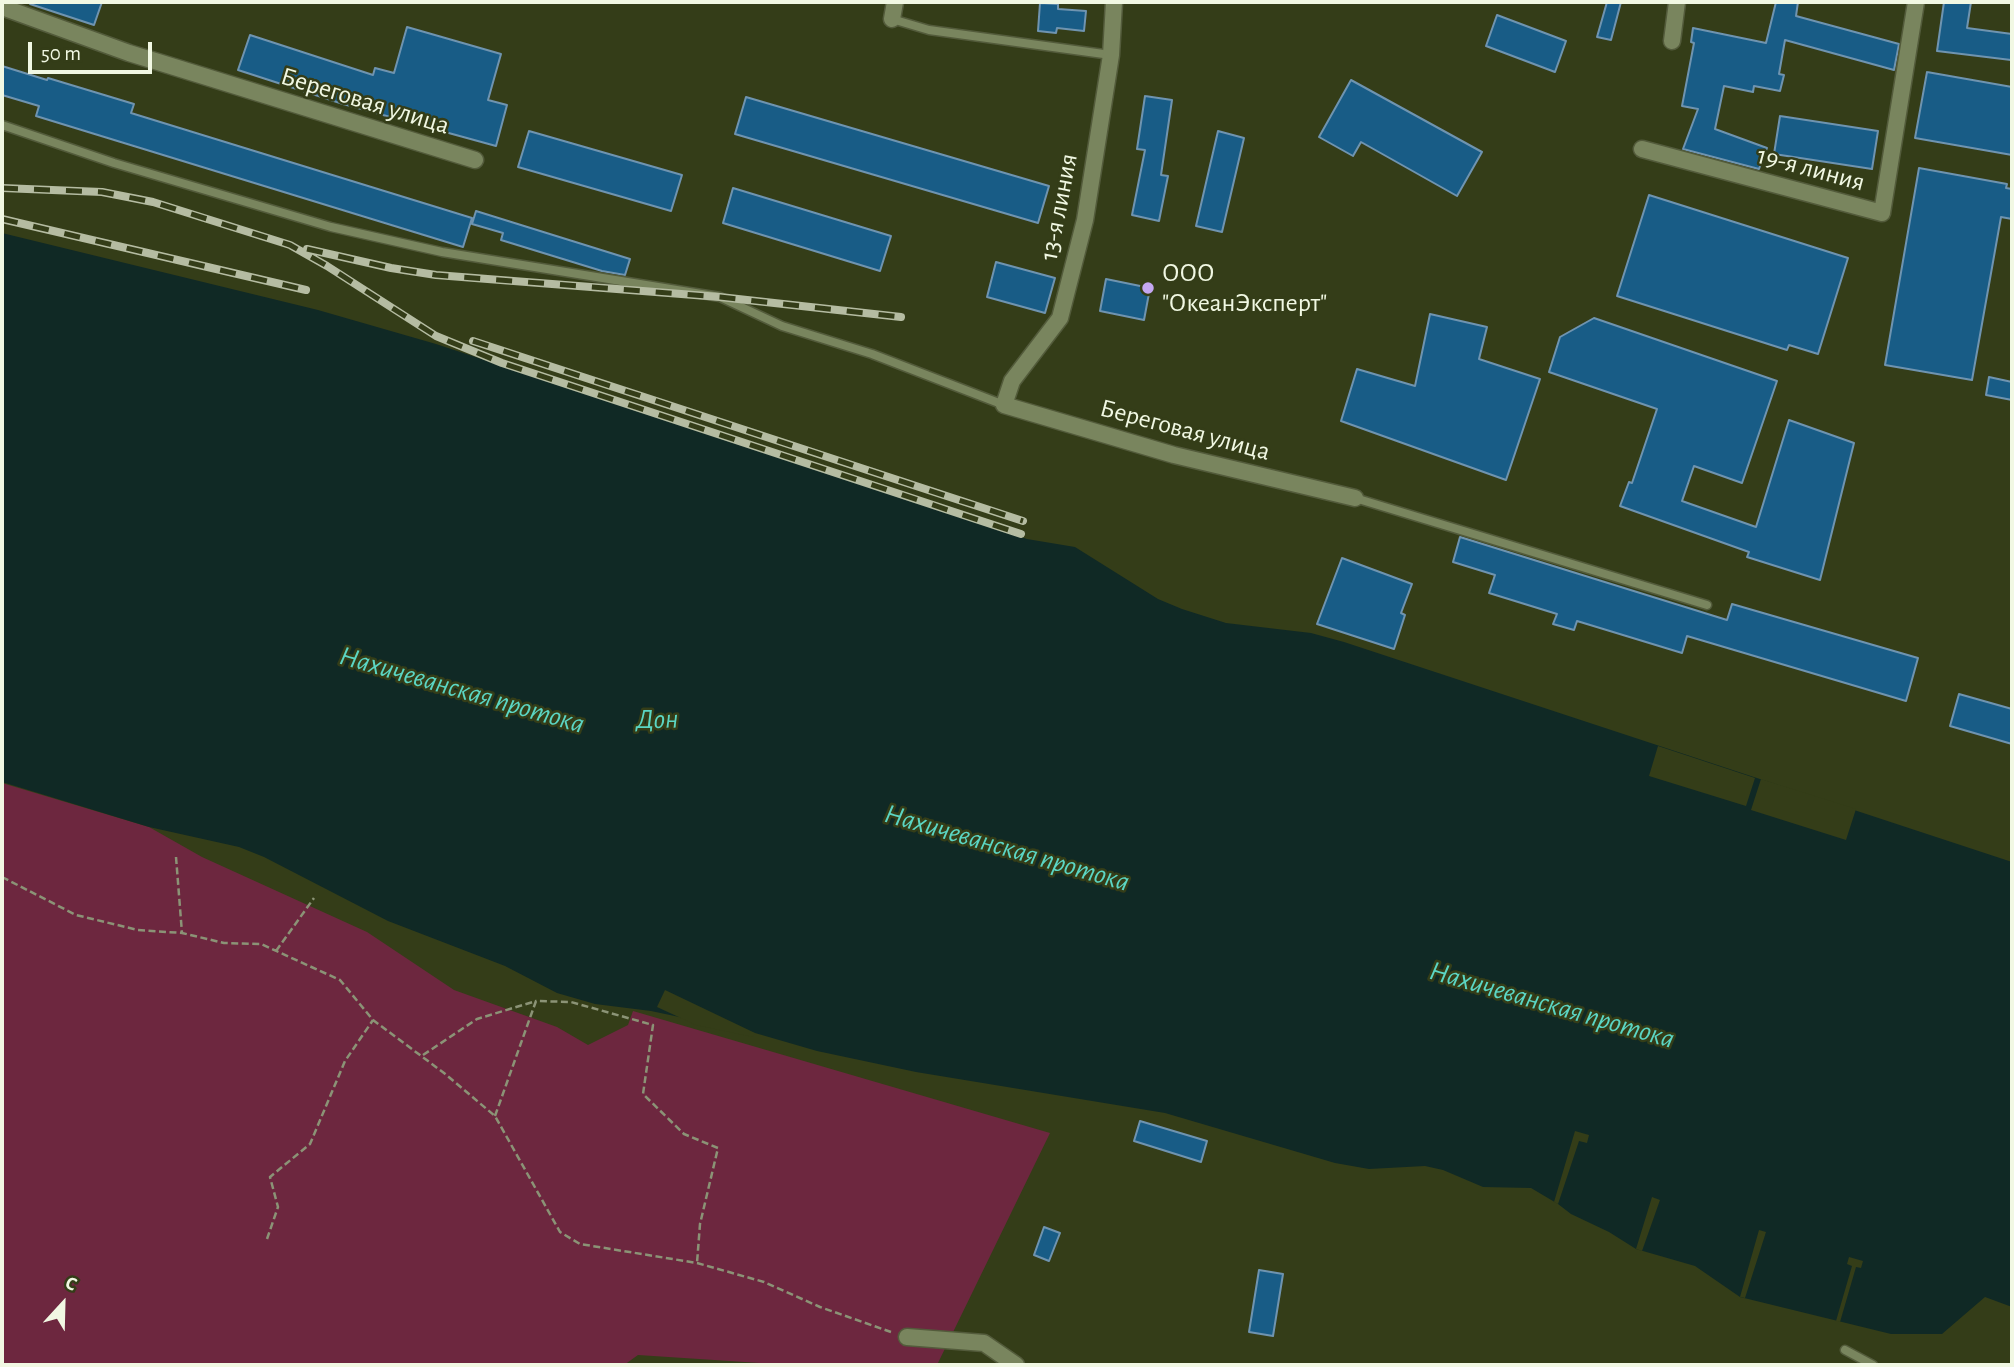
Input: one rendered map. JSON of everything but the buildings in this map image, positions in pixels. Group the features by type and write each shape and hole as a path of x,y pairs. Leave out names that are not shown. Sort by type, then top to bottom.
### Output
{"street":[{"path":"892,19 895,2"},
{"name":"13-я линия","path":"1004,405 1012,381 1060,318 1085,220 1111,55 1114,2"},
{"path":"1671,41 1677,2"},
{"name":"19-я линия","path":"1642,149 1882,213 1916,2"},
{"name":"Береговая улица","path":"2,7 128,53 475,160"},
{"name":"Береговая улица","path":"1004,405 1174,456 1355,498"},
{"path":"907,1338 984,1343 1016,1365"}],"lane":[{"path":"892,19 929,30 1111,55"},
{"path":"2,125 114,163 331,227 442,252 720,297 782,326 872,355 1004,405"},
{"path":"1355,498 1707,605"},
{"path":"1845,1350 1873,1365"}],"path":[{"path":"176,857 182,933"},
{"path":"2,877 76,915 138,930 182,933 224,943 261,944 340,980 373,1020 495,1116 560,1232 580,1244 697,1263 764,1282 820,1307 907,1338"},
{"path":"276,951 314,898"},
{"path":"422,1056 478,1019 536,1002 571,1002 653,1025 643,1094 684,1135 718,1148 699,1224 697,1263"},
{"path":"495,1116 536,1002"},
{"path":"267,1239 278,1207 270,1177 310,1144 345,1061 373,1020"}],"shaded area":[{"path":"2,783 149,827 202,857 367,932 454,990 557,1027 588,1045 628,1025 633,1011 1050,1133 937,1365 760,1363 638,1355 624,1365 2,1365"}],"water":[{"name":"Дон","path":"2,233 318,310 436,344 1027,539 1075,547 1158,599 1182,609 1226,623 1311,633 1344,642 2012,862 2012,1307 1985,1297 1942,1334 1891,1334 1740,1297 1695,1266 1636,1249 1609,1232 1571,1214 1531,1188 1483,1187 1443,1170 1425,1166 1369,1169 1335,1163 1165,1113 916,1072 817,1051 755,1033 651,1011 595,1004 557,993 505,966 388,921 264,857 239,847 149,827 2,782"}],"pier":[{"path":"1658,746 1755,778 1746,806 1649,776"},
{"path":"1761,779 1856,809 1846,840 1751,810"},
{"path":"665,990 755,1033 753,1037 696,1025 657,1007"},
{"path":"1575,1131 1589,1135 1587,1143 1579,1141 1558,1204 1554,1202"},
{"path":"1652,1197 1660,1200 1642,1251 1636,1249"},
{"path":"1759,1230 1766,1232 1745,1298 1740,1297"},
{"path":"1849,1257 1863,1261 1861,1268 1856,1267 1840,1322 1836,1321 1852,1266 1847,1264"}],"railway":[{"path":"2,188 102,192 153,202 290,245 436,336 502,363 1021,534"},
{"path":"2,219 306,290"},
{"path":"307,249 436,275 720,297 901,317"},
{"path":"473,341 1023,521"}],"place":[{"name":"ООО \"ОкеанЭксперт\"","path":"1148,288"}],"water label":[{"name":"Нахичеванская протока","path":"462,690"},
{"name":"Нахичеванская протока","path":"1007,848"},
{"name":"Нахичеванская протока","path":"1552,1005"}]}
